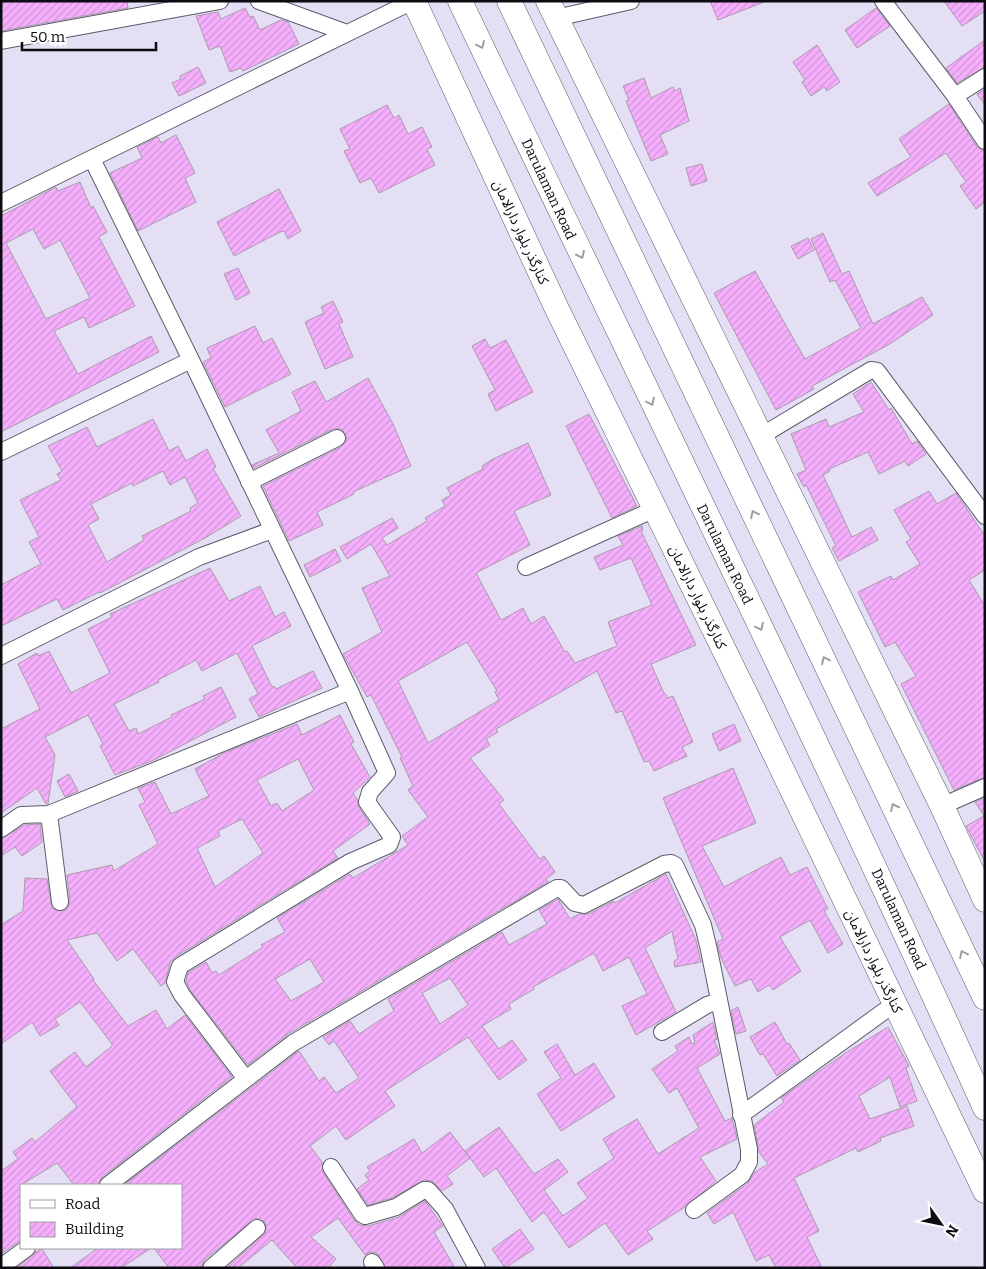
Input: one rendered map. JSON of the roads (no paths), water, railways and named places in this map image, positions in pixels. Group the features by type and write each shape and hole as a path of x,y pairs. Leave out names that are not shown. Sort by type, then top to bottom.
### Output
{"main road":[{"name":"کنارگذر بلوار دارالامان","path":"414,1 557,309 985,1190"},
{"name":"Darulaman Road","path":"460,1 809,728 985,1108"},
{"path":"509,1 985,998"},
{"path":"552,10 942,806 985,900"}],"street":[{"path":"1,41 220,1"},
{"path":"259,1 347,33"},
{"path":"1,203 414,1"},
{"path":"552,10 631,1"},
{"path":"883,1 955,96 985,141"},
{"path":"955,96 985,77"},
{"path":"92,159 191,360 350,691 387,773 370,792 367,802 392,837 389,845 350,862 180,966 175,982 246,1079"},
{"path":"1,452 191,360"},
{"path":"760,436 871,370 877,371 985,516"},
{"path":"249,482 337,438"},
{"path":"526,567 655,509"},
{"path":"1,656 199,556 272,530"},
{"path":"1,830 21,815 49,814 350,691"},
{"path":"942,806 985,786"},
{"path":"49,814 60,902"},
{"path":"109,1184 293,1044 557,888 561,888 575,903 584,905 671,862 675,864 702,924 719,1001 749,1162 742,1175 694,1210"},
{"path":"662,1032 707,1005 719,1001"},
{"path":"741,1115 894,1004"},
{"path":"331,1167 365,1216 396,1207 424,1190 428,1190 445,1209 477,1268"},
{"path":"211,1268 257,1228"},
{"path":"1,1267 26,1249"}]}
